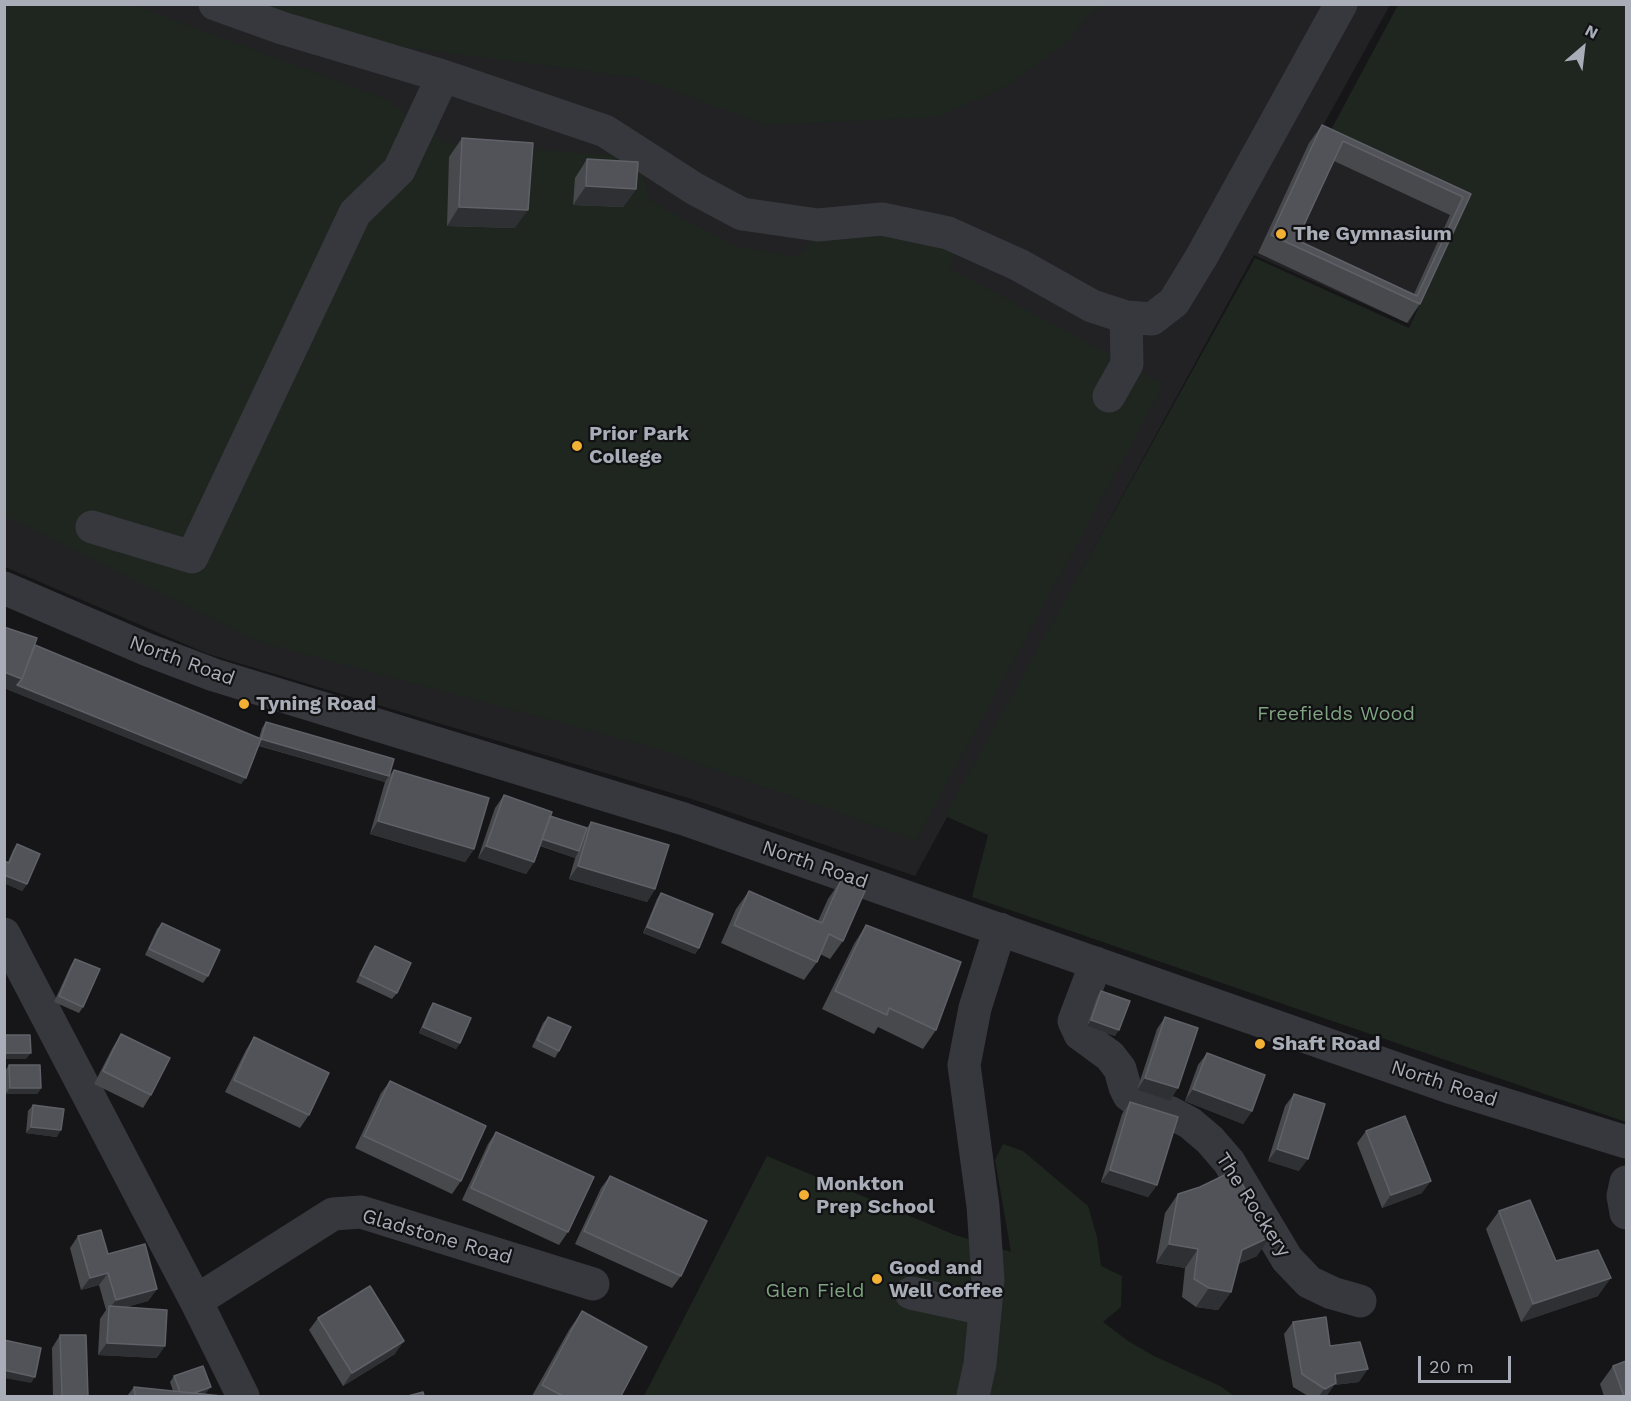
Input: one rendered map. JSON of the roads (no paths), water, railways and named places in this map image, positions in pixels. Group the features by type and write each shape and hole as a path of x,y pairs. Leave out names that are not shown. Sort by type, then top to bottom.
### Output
{"street":[{"path":"215,4 282,28 443,76 605,131 695,189 742,214 818,225 882,219 948,233 1019,265 1092,306 1126,317 1152,319 1174,302 1341,4"},
{"path":"92,527 192,557 356,213 399,170 443,76"},
{"path":"1109,396 1127,364 1126,317"},
{"name":"North Road","path":"4,588 148,650 214,675 684,819 1449,1087 1626,1143"},
{"path":"973,1396 980,1364 988,1280 983,1206 964,1065 975,1008 1000,929"},
{"path":"4,934 196,1301 243,1396"},
{"name":"The Rockery","path":"1096,963 1074,1021 1080,1034 1110,1056 1120,1069 1129,1095 1138,1102 1190,1122 1210,1140 1229,1162 1287,1259 1309,1282 1332,1293 1360,1301"},
{"path":"1626,1182 1623,1196 1626,1214"},
{"name":"Gladstone Road","path":"196,1301 333,1214 361,1212 593,1284"},
{"path":"911,1293 986,1309"}],"place":[{"name":"The Gymnasium","path":"1281,234"},
{"name":"Prior Park College","path":"577,446"},
{"name":"Tyning Road","path":"244,704"},
{"name":"Shaft Road","path":"1260,1044"},
{"name":"Monkton Prep School","path":"804,1195"},
{"name":"Good and Well Coffee","path":"877,1279"}],"park label":[{"name":"Freefields Wood","path":"1336,714"},
{"name":"Glen Field","path":"815,1291"}]}
